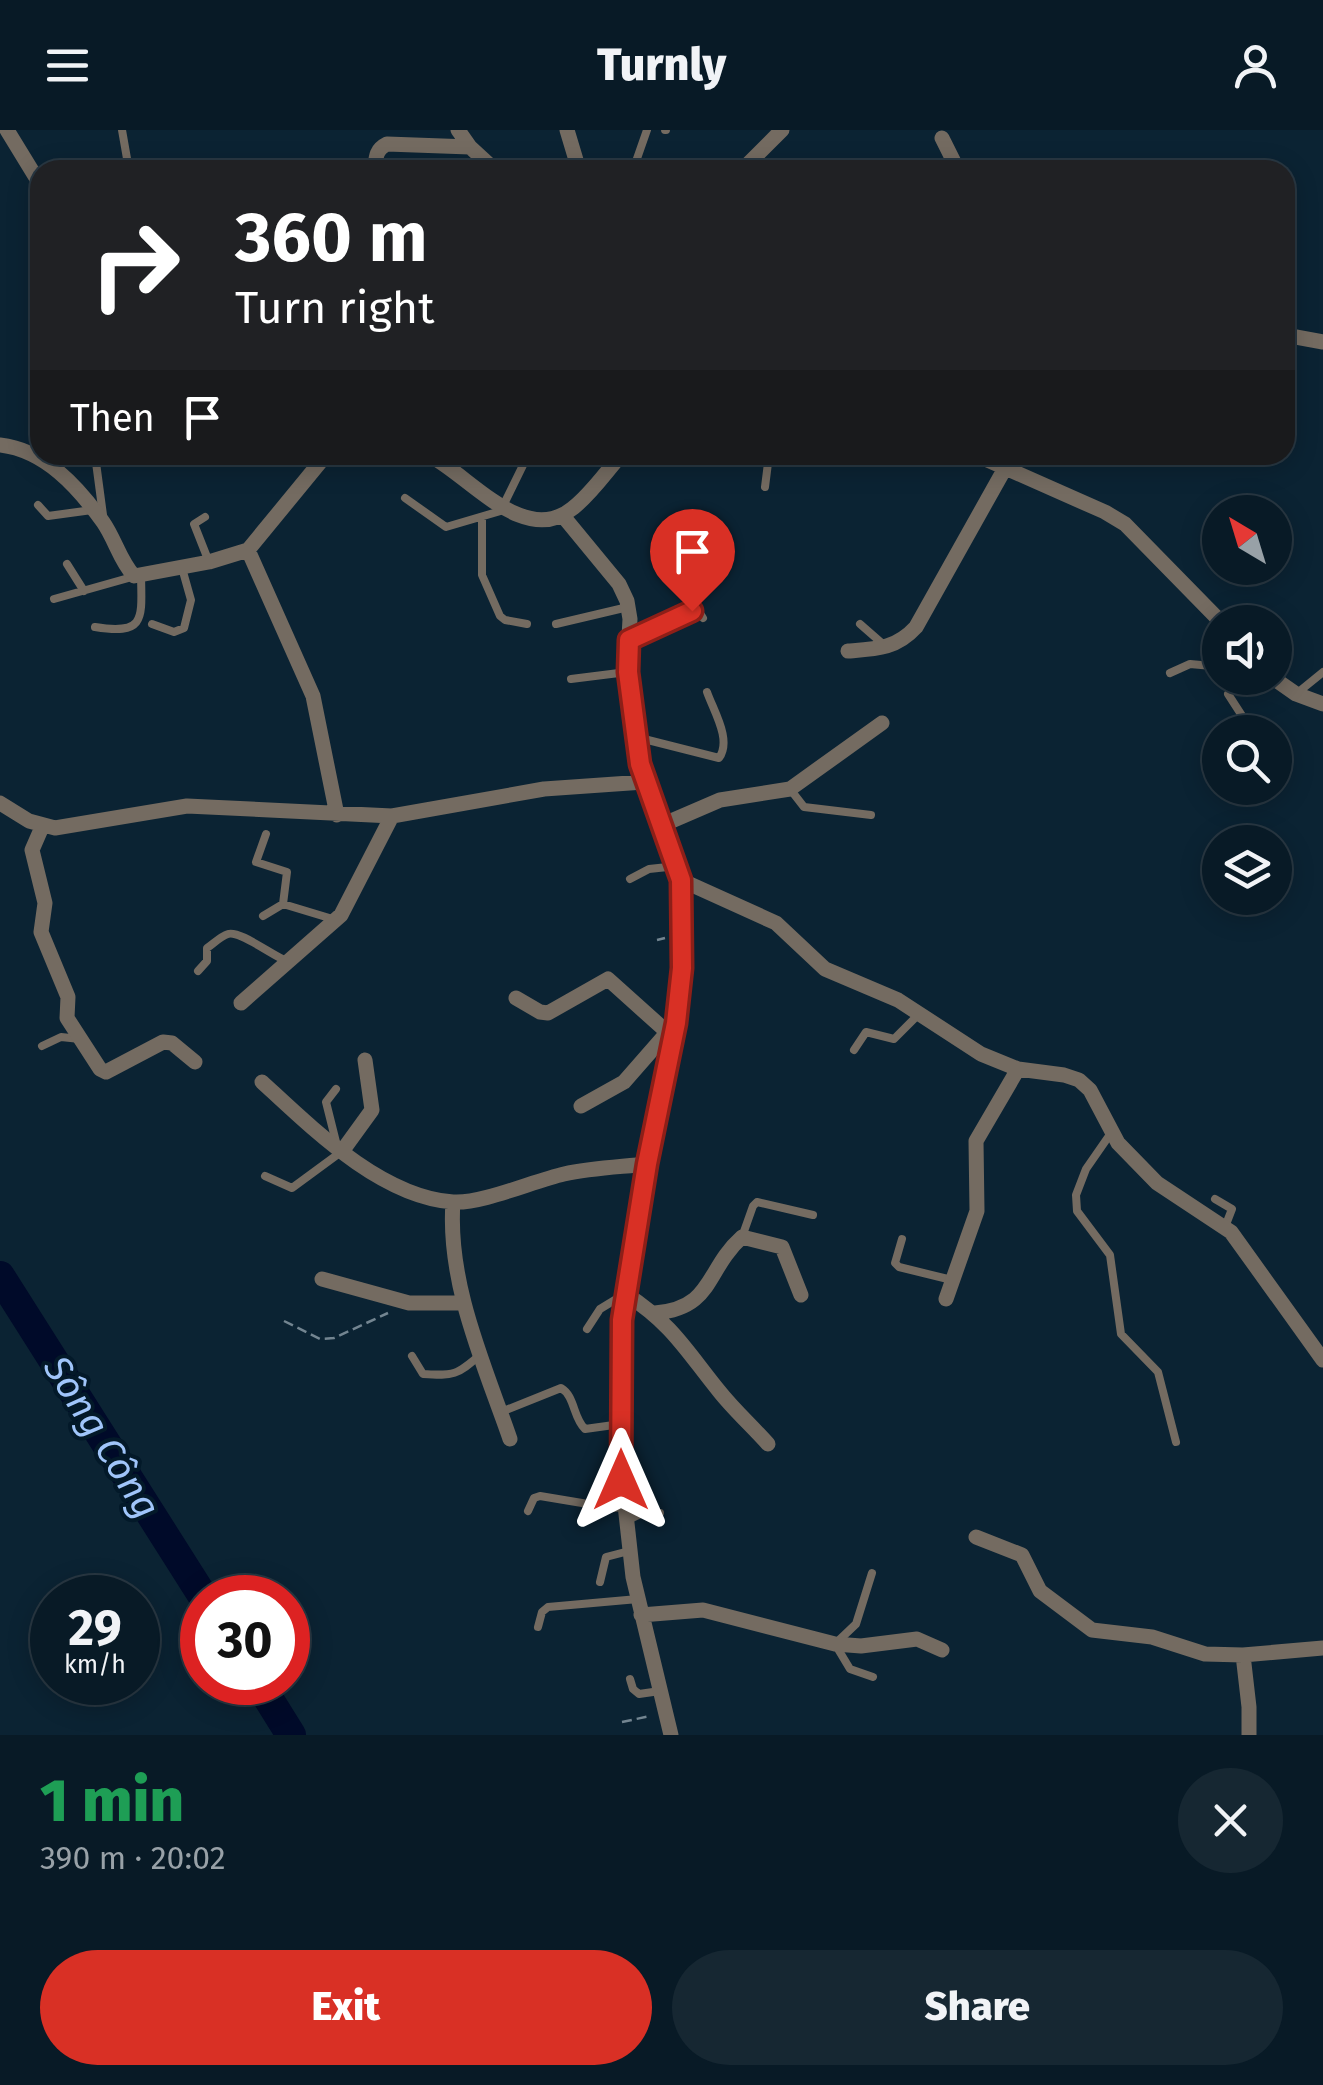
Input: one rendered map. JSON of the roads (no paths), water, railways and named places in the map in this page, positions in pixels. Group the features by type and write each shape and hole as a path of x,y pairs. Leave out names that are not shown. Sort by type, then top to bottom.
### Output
{"street":[{"path":"8,130 30,167"},
{"path":"458,130 485,160"},
{"path":"566,130 576,160"},
{"path":"752,160 782,130"},
{"path":"942,138 953,160"},
{"path":"376,160 380,148 387,144 470,146"},
{"path":"1295,337 1323,342"},
{"path":"0,445 30,453"},
{"path":"51,465 104,524 138,576 248,550 318,465"},
{"path":"444,465 505,507 530,520 548,521 576,506 612,465"},
{"path":"995,465 1106,512 1125,524 1204,605"},
{"path":"848,650 887,648 904,640 916,628 1004,470"},
{"path":"563,516 619,584 628,607 628,672 644,782 679,873 682,968 626,1294 621,1424 630,1551 671,1735"},
{"path":"248,550 314,696 337,816"},
{"path":"1292,691 1323,704"},
{"path":"662,825 720,800 790,789 882,723"},
{"path":"0,803 42,827 55,828 187,806 392,816 544,789 644,782"},
{"path":"241,1004 336,920 350,902 392,816"},
{"path":"42,827 32,850 45,903 41,932 68,996 67,1018 100,1070 106,1072 163,1042 172,1044 195,1062"},
{"path":"679,873 776,923 826,969 886,994 981,1054 1018,1069 1079,1080 1098,1104 1111,1133 1166,1190 1225,1227 1239,1242 1323,1360"},
{"path":"516,998 540,1012 548,1012 608,979 671,1028"},
{"path":"581,1106 624,1082 671,1028"},
{"path":"340,1148 372,1110 364,1060"},
{"path":"946,1298 977,1212 976,1141 1018,1069"},
{"path":"262,1082 340,1148 402,1190 453,1202 564,1174 647,1164"},
{"path":"453,1202 452,1231 464,1303 510,1439"},
{"path":"655,1313 674,1311 700,1297 727,1250 742,1237 782,1248 801,1295"},
{"path":"322,1279 409,1303 464,1303"},
{"path":"626,1294 655,1313 676,1334 723,1396 768,1444"},
{"path":"976,1537 1022,1556 1040,1591 1092,1630 1152,1637 1206,1654 1323,1648"},
{"path":"640,1607 718,1612 835,1644 861,1646 917,1638 942,1650"},
{"path":"1243,1655 1249,1735"}],"lane":[{"path":"122,130 127,160"},
{"path":"636,160 647,130"},
{"path":"97,465 104,524"},
{"path":"405,498 446,526 482,517 505,507 524,465"},
{"path":"765,487 768,465"},
{"path":"38,505 48,516 93,510"},
{"path":"205,517 194,524 209,562"},
{"path":"482,517 482,575 500,616 527,624"},
{"path":"67,564 84,590"},
{"path":"152,624 174,632 184,628 190,600 182,568"},
{"path":"54,599 138,576 142,614 137,624 123,631 96,627"},
{"path":"556,624 628,607"},
{"path":"629,640 692,611 698,610 703,618"},
{"path":"860,624 887,648"},
{"path":"1170,674 1190,664 1202,665"},
{"path":"571,678 628,672"},
{"path":"1296,694 1323,672"},
{"path":"636,737 719,758 724,754 725,742 707,692"},
{"path":"790,789 804,806 871,815"},
{"path":"266,834 256,862 287,872 283,904"},
{"path":"630,879 649,868 679,873"},
{"path":"263,916 283,904 336,920"},
{"path":"198,971 208,961 208,948 226,934 238,933 267,953 289,962"},
{"path":"854,1050 866,1032 894,1039 919,1014"},
{"path":"42,1046 69,1036 83,1040"},
{"path":"265,1176 292,1188 340,1148 326,1102 336,1090"},
{"path":"1111,1133 1086,1168 1076,1194 1077,1211 1110,1255 1121,1334 1158,1372 1176,1442"},
{"path":"1215,1199 1232,1209 1225,1227"},
{"path":"742,1237 752,1206 758,1202 813,1215"},
{"path":"902,1239 895,1263 899,1268 952,1280"},
{"path":"588,1329 600,1309 626,1294"},
{"path":"412,1356 424,1374 450,1375 460,1373 481,1354"},
{"path":"501,1412 561,1388 567,1391 582,1426 621,1424"},
{"path":"528,1510 534,1498 540,1496 612,1508 625,1514 660,1513"},
{"path":"600,1582 606,1557 630,1551"},
{"path":"872,1574 856,1624 835,1644 850,1668 873,1677"},
{"path":"538,1628 542,1612 548,1607 640,1607"},
{"path":"630,1678 639,1694 660,1691"}],"waterway":[{"name":"Sông Công","path":"0,1276 189,1575"},
{"name":"Sông Công","path":"272,1705 291,1735"}]}
